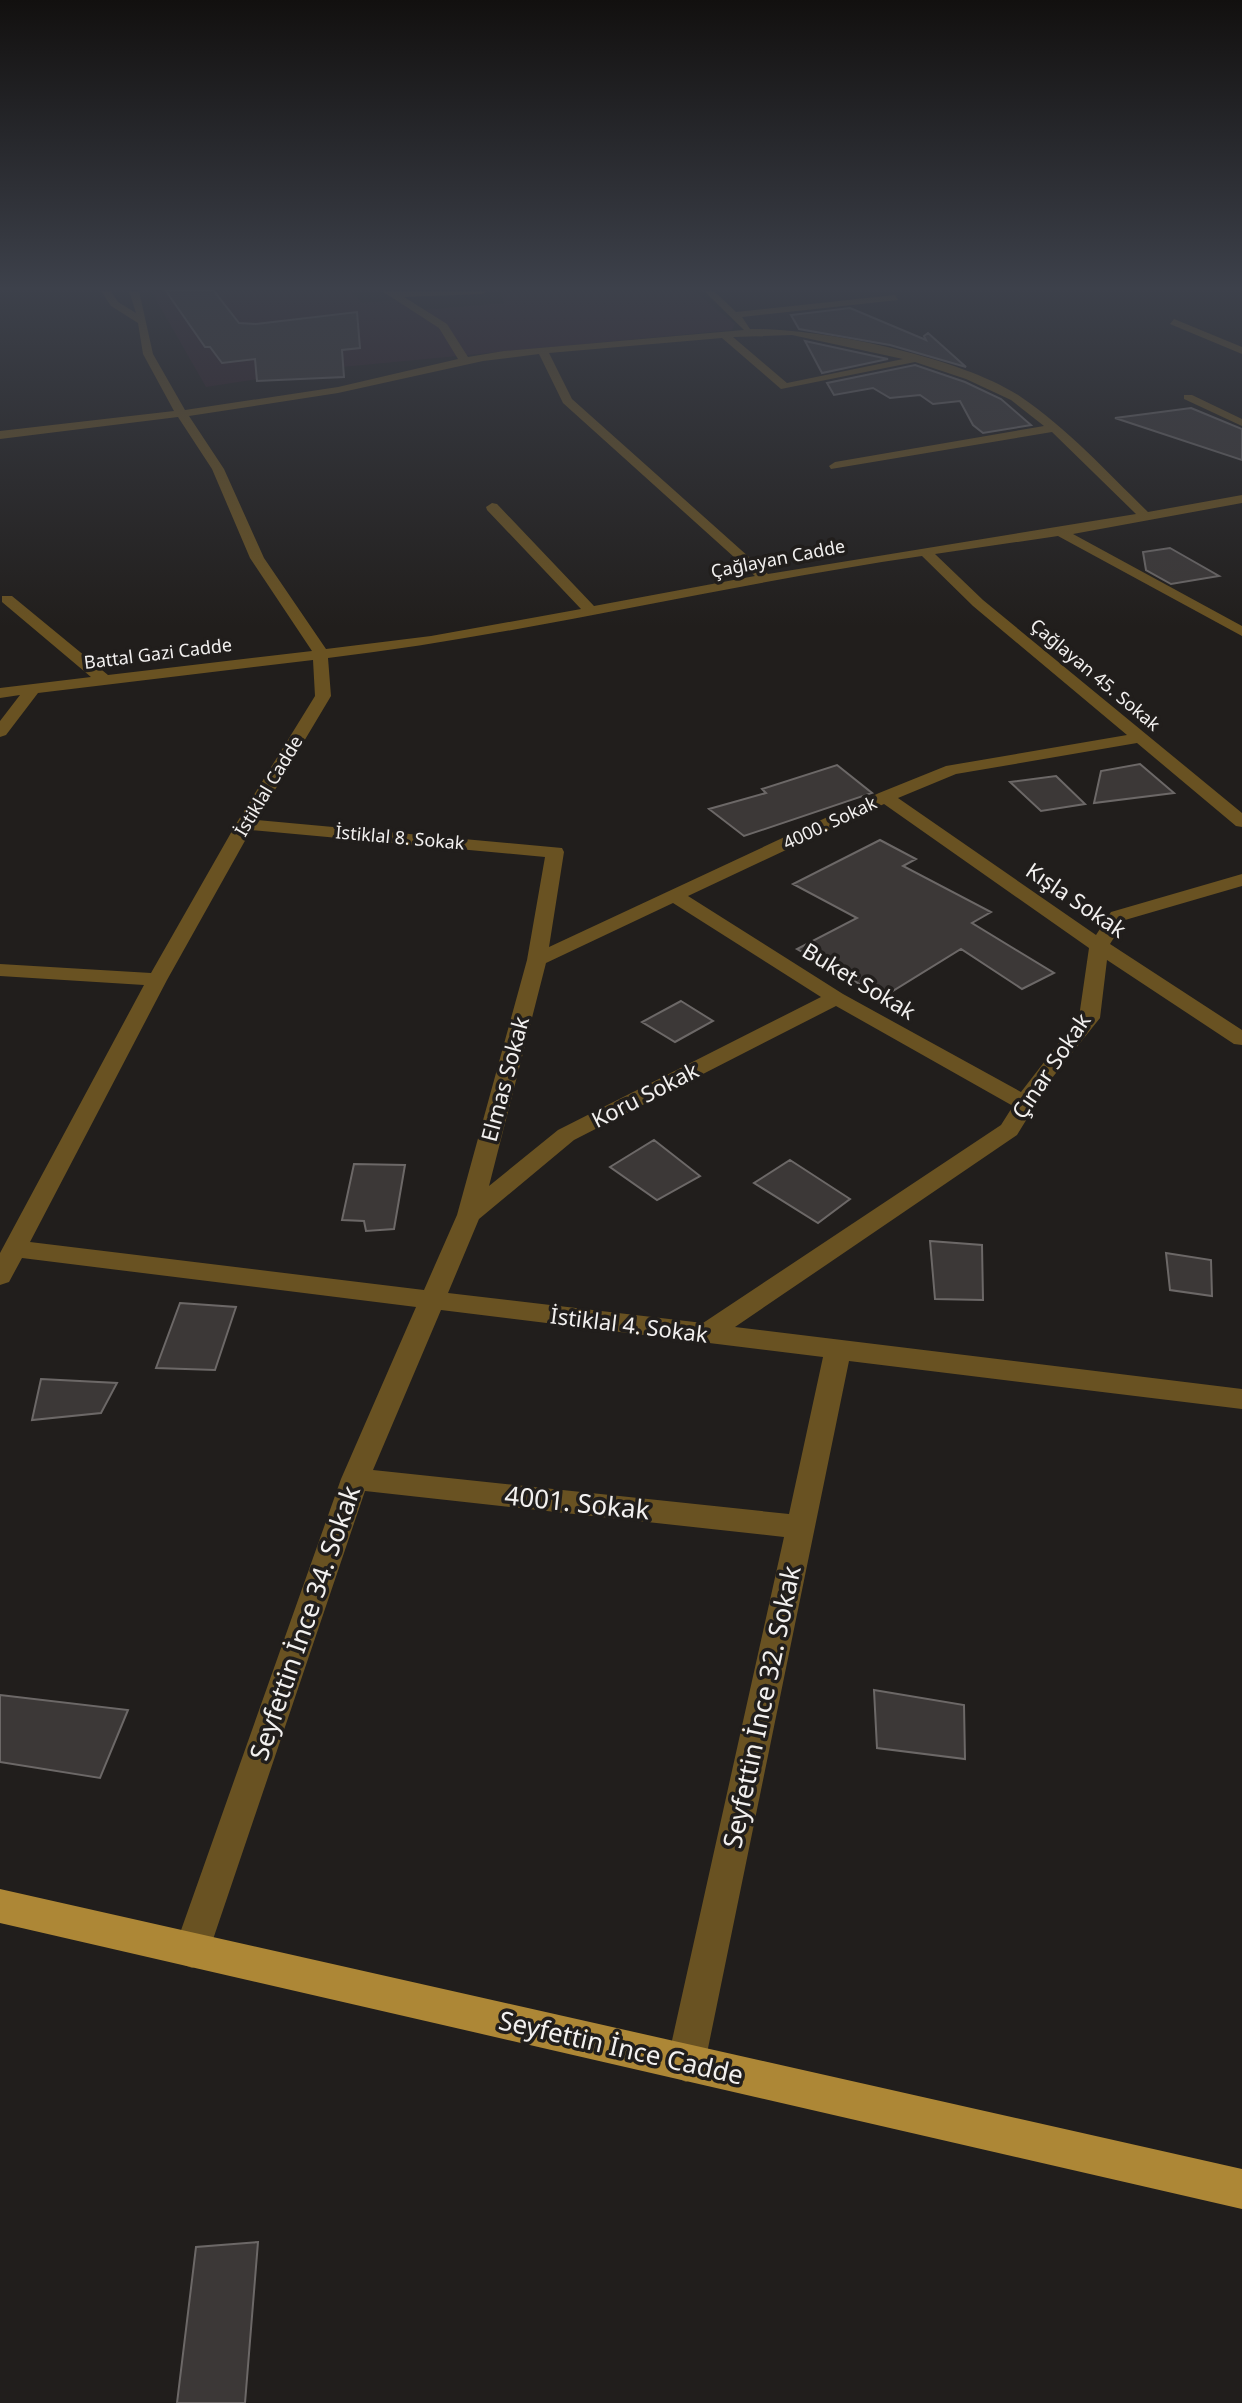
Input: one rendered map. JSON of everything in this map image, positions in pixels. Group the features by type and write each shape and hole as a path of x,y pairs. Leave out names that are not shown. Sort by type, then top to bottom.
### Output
{"main road":[{"name":"Seyfettin İnce Cadde","path":"0,1906 1242,2189"}],"street":[{"name":"İstiklal Cadde","path":"0,1276 157,980 245,824 323,696 320,652 257,558 218,469 175,403"},
{"path":"0,435 250,403"},
{"path":"569,403 766,579"},
{"path":"1022,403 1055,428 1145,516"},
{"path":"1201,403 1242,423"},
{"path":"835,466 1055,428"},
{"name":"Çağlayan Cadde","path":"320,652 431,641 847,563 927,554 1242,499"},
{"path":"492,507 592,612"},
{"path":"1060,532 1242,632"},
{"name":"Çağlayan 45. Sokak","path":"927,554 978,603 1242,822"},
{"path":"7,599 105,681"},
{"name":"Battal Gazi Cadde","path":"0,693 320,652"},
{"path":"0,732 33,689"},
{"name":"4000. Sokak","path":"537,960 885,797 952,770 1140,738"},
{"name":"Kışla Sokak","path":"885,797 1099,946 1242,1039"},
{"name":"İstiklal 8. Sokak","path":"245,824 555,852"},
{"name":"Elmas Sokak","path":"433,1301 469,1215 537,960 555,852"},
{"name":"Çınar Sokak","path":"706,1334 1009,1130 1024,1103 1089,1018 1099,946 1118,916 1242,880"},
{"name":"Buket Sokak","path":"673,895 836,998 1024,1103"},
{"path":"0,970 157,980"},
{"name":"Koru Sokak","path":"469,1215 566,1135 836,998"},
{"name":"İstiklal 4. Sokak","path":"17,1249 1242,1399"},
{"name":"Seyfettin İnce 34. Sokak","path":"192,1950 355,1479 433,1301"},
{"name":"Seyfettin İnce 32. Sokak","path":"686,2063 838,1351"},
{"name":"4001. Sokak","path":"355,1479 800,1527"}],"building":[{"path":"961,403 1006,403 1031,425 983,433 973,425"},
{"path":"1191,408 1242,429 1242,460 1115,418"},
{"path":"1170,548 1219,576 1171,584 1146,570 1143,552"},
{"path":"1140,764 1174,793 1094,803 1101,771"},
{"path":"837,765 872,793 744,836 709,809 766,793 762,789"},
{"path":"1056,776 1085,804 1041,811 1010,782"},
{"path":"880,840 916,859 903,866 991,912 972,923 1054,973 1022,989 961,949 883,997 797,949 857,918 793,884"},
{"path":"681,1001 713,1021 675,1042 642,1022"},
{"path":"654,1140 700,1176 657,1200 610,1167"},
{"path":"790,1160 850,1199 818,1223 754,1183"},
{"path":"354,1164 405,1165 394,1229 366,1231 364,1221 342,1220"},
{"path":"930,1241 982,1245 983,1300 935,1299"},
{"path":"1166,1253 1211,1260 1212,1296 1170,1290"},
{"path":"180,1303 236,1307 215,1370 156,1368"},
{"path":"41,1379 117,1383 101,1413 32,1420"},
{"path":"874,1690 964,1705 965,1759 877,1748"},
{"path":"0,1695 128,1710 100,1778 0,1762"},
{"path":"258,2242 245,2403 177,2403 196,2247"}]}
